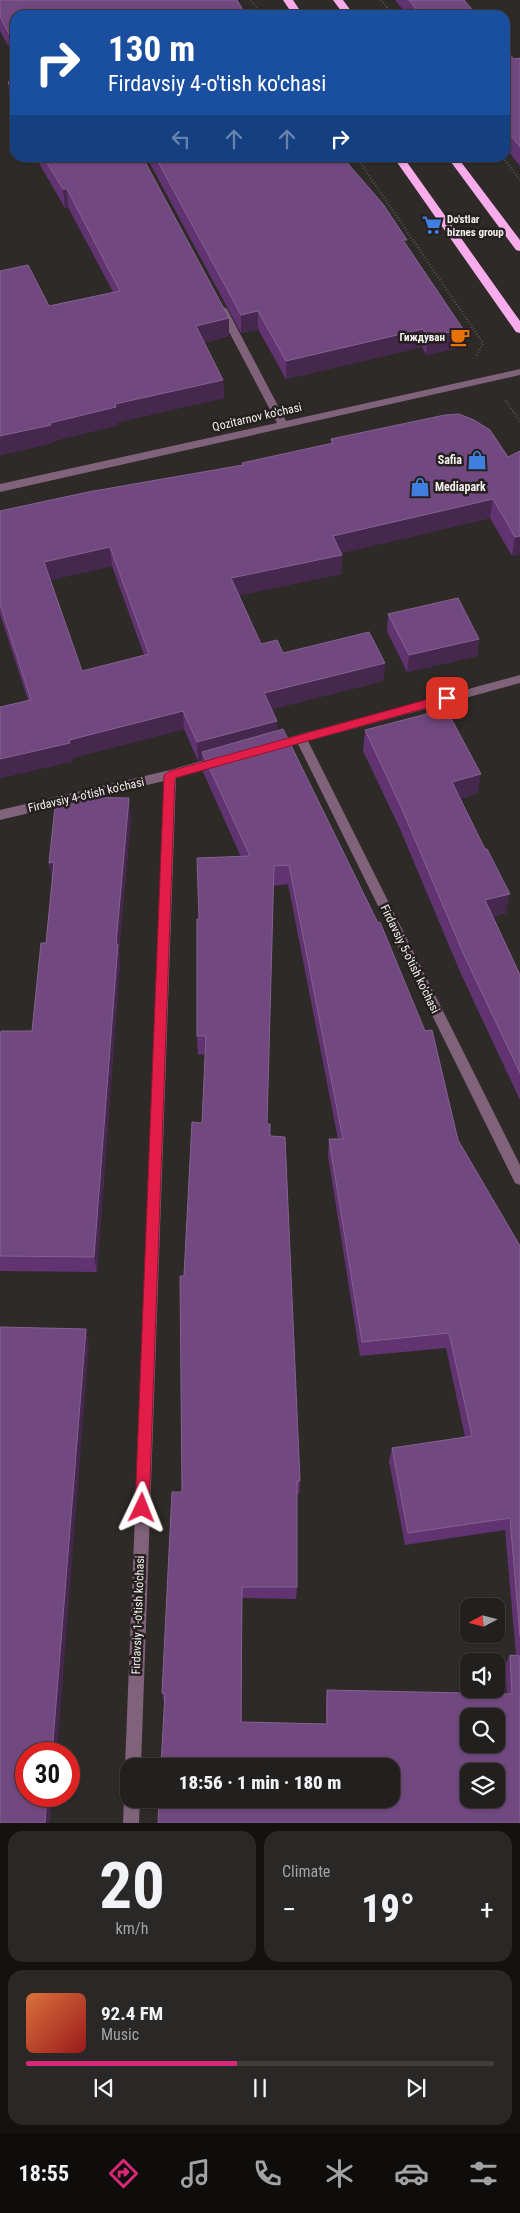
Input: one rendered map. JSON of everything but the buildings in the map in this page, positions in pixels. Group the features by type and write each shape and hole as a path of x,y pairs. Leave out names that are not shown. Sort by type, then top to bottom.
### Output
{"highway":[{"path":"403,162 520,328"},
{"path":"457,162 520,248"}],"street":[{"path":"219,304 283,424"},
{"name":"Qozitarnov ko'chasi","path":"0,488 520,372"},
{"path":"263,749 520,678"},
{"name":"Firdavsiy 5-o'tish ko'chasi","path":"301,738 520,1179"},
{"name":"Firdavsiy 4-o'tish ko'chasi","path":"0,815 170,775 226,759"},
{"name":"Firdavsiy 1-o'tish ko'chasi","path":"133,1758 170,775"},
{"path":"131,1823 132,1808"}],"path":[{"path":"381,0 389,10"},
{"path":"361,162 484,344"},
{"path":"506,162 520,180"}],"place":[{"name":"Do'stlar biznes group","path":"432,225"},
{"name":"Гиждуван","path":"460,337"},
{"name":"Safia","path":"477,460"},
{"name":"Mediapark","path":"420,487"}],"route":[{"path":"142,1508 170,775 447,698"}]}
